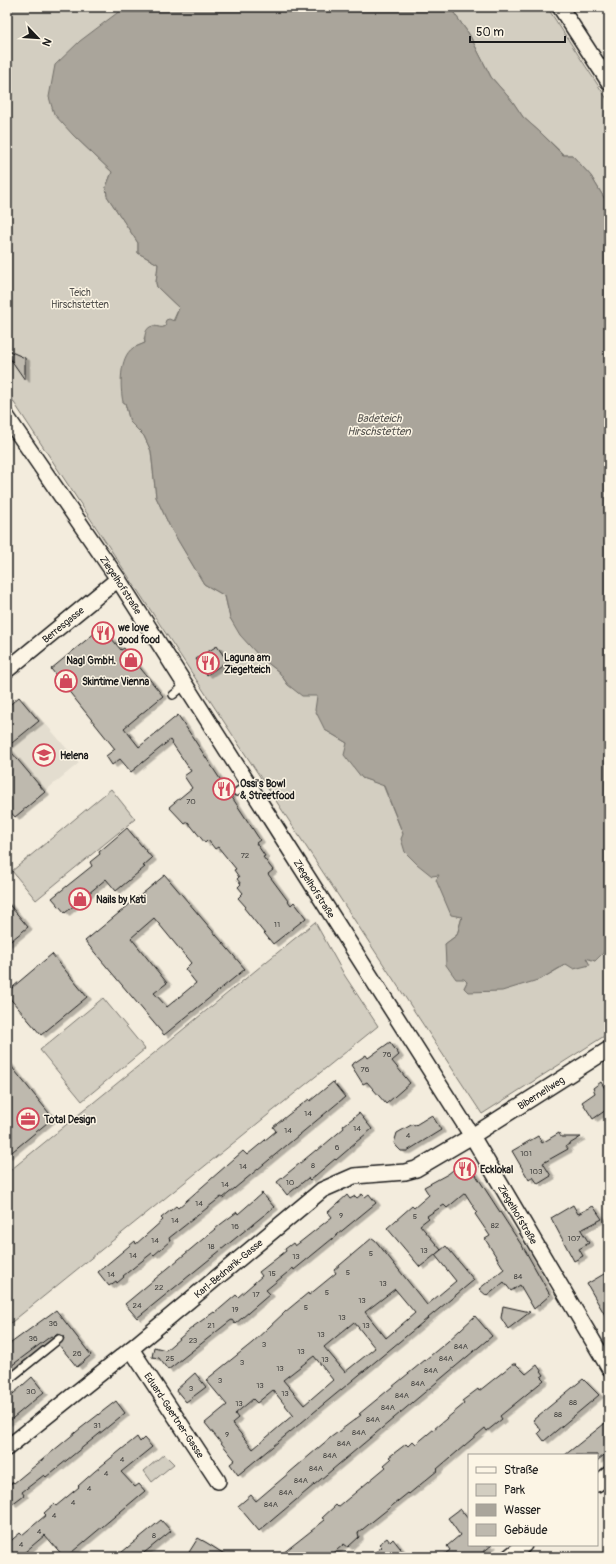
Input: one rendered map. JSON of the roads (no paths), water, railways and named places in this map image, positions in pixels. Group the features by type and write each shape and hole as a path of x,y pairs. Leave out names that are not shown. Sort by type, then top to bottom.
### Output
{"street":[{"path":"560,7 609,82"},
{"name":"Ziegelhofstraße","path":"7,417 118,579 185,685 243,788 472,1136 609,1368"},
{"name":"Berresgasse","path":"7,670 118,579"},
{"name":"Bibernellweg","path":"472,1136 609,1049"},
{"name":"Karl-Bednarik-Gasse","path":"7,1448 131,1349 322,1190 344,1179 361,1174 404,1172 416,1169 472,1136"},
{"name":"Eduard-Gaertner-Gasse","path":"131,1349 218,1481"},
{"path":"598,1483 609,1474"},
{"path":"509,1557 523,1546"}],"lane":[{"path":"173,694 185,685"},
{"path":"7,1381 59,1339"}],"water":[{"name":"Badeteich Hirschstetten","path":"125,7 452,7 454,13 469,34 491,77 513,102 523,117 563,155 572,155 591,176 609,206 609,936 606,939 604,952 595,961 586,958 590,965 574,969 566,964 541,979 502,991 468,992 464,988 467,982 464,979 456,979 446,965 445,944 457,935 462,917 451,915 436,880 439,875 432,876 405,852 401,839 403,834 384,786 362,778 344,755 347,743 325,730 315,710 317,696 302,696 288,685 279,672 259,656 240,635 230,618 225,596 204,584 170,527 156,497 151,451 144,436 130,422 125,403 123,402 121,381 123,365 128,352 145,343 148,328 153,326 166,326 166,320 169,319 174,321 179,308 157,287 158,264 138,253 138,243 107,196 106,187 112,172 73,135 54,114 49,97 55,65 80,41"}],"place":[{"name":"we love good food","path":"103,633"},
{"name":"Nagl GmbH.","path":"131,660"},
{"name":"Laguna am Ziegelteich","path":"208,663"},
{"name":"Skintime Vienna","path":"66,681"},
{"name":"Helena","path":"44,755"},
{"name":"Ossi's Bowl & Streetfood","path":"224,789"},
{"name":"Nails by Kati","path":"80,899"},
{"name":"Total Design","path":"28,1119"},
{"name":"Ecklokal","path":"465,1169"}],"park label":[{"name":"Teich Hirschstetten","path":"80,298"}]}
